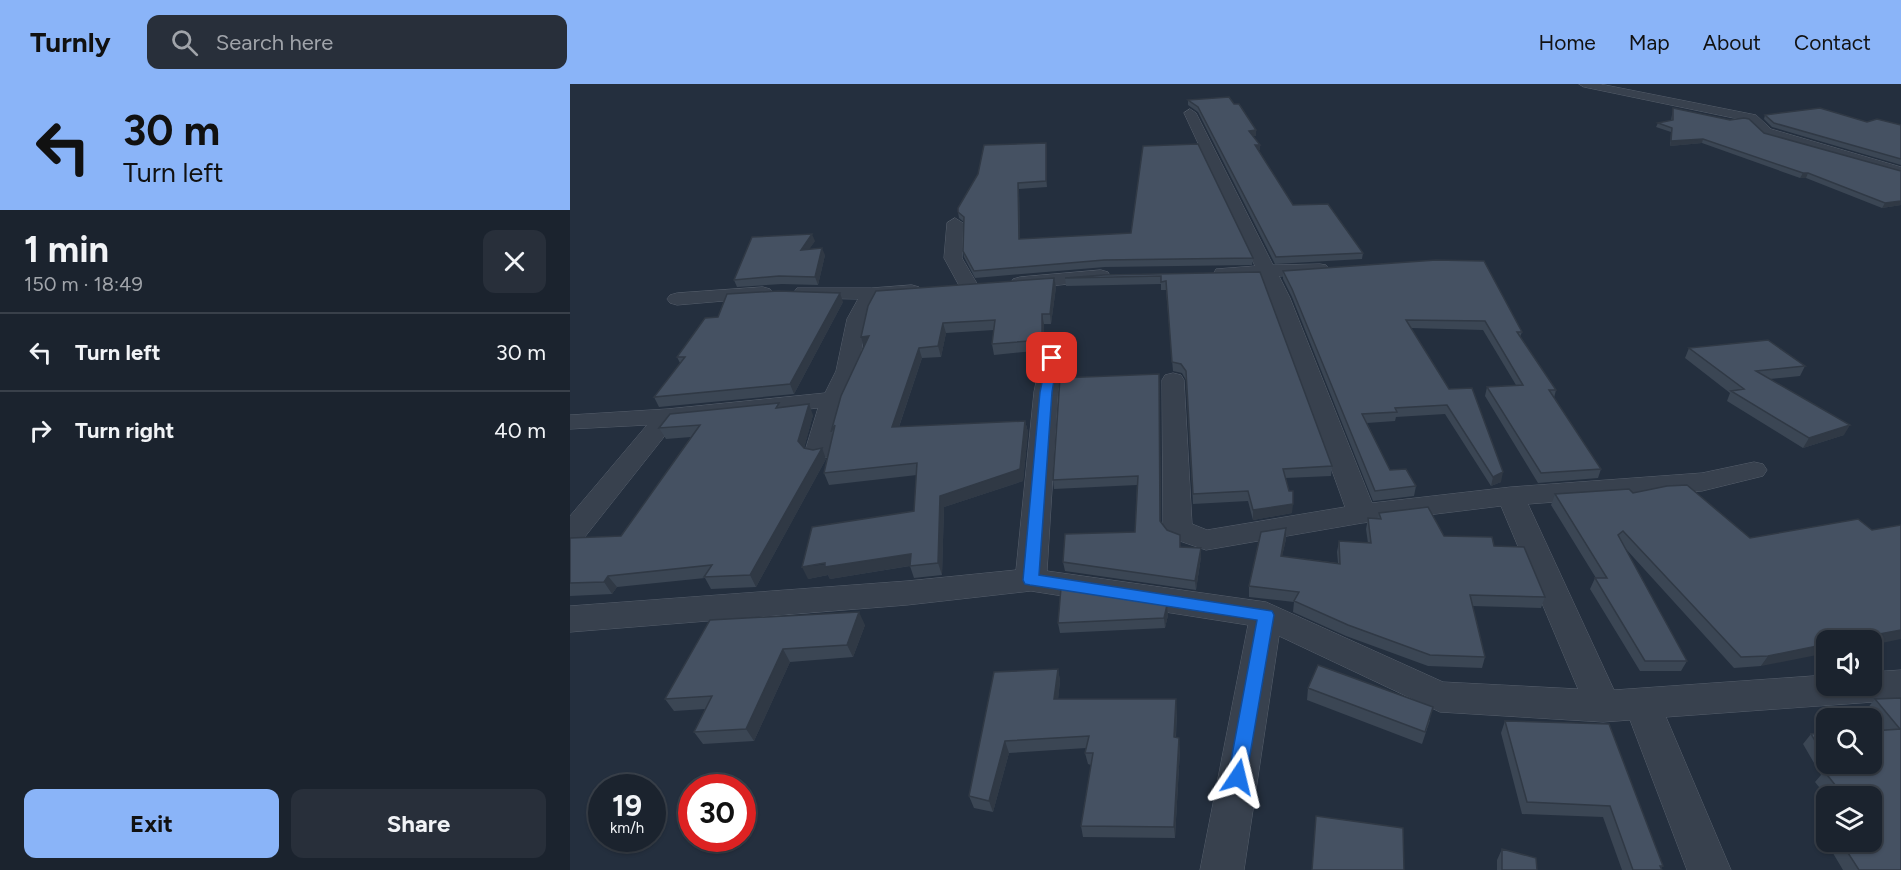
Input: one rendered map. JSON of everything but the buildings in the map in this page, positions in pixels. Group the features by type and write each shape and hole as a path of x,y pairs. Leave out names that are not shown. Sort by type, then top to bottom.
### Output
{"street":[{"path":"1584,84 1752,118 1767,132 1901,171"},
{"path":"1190,113 1280,298 1362,513"},
{"path":"955,223 953,258 969,287"},
{"path":"1209,273 1334,268"},
{"path":"948,289 1116,275"},
{"path":"677,299 782,292 871,294 926,290"},
{"path":"818,451 831,405 847,371 857,319 871,294"},
{"path":"1030,580 1046,392 1052,358"},
{"path":"1173,380 1178,530 1206,540 1362,513 1511,496 1702,482 1754,470"},
{"path":"570,422 668,416 824,400 831,405"},
{"path":"570,536 668,416"},
{"path":"1511,496 1603,706"},
{"path":"570,619 907,593 1030,580 1266,615 1440,697 1603,706 1901,685"},
{"path":"1222,870 1266,615"},
{"path":"1642,704 1709,870"}],"route":[{"path":"1052,358 1046,392 1030,580 1266,615 1238,777"}]}
